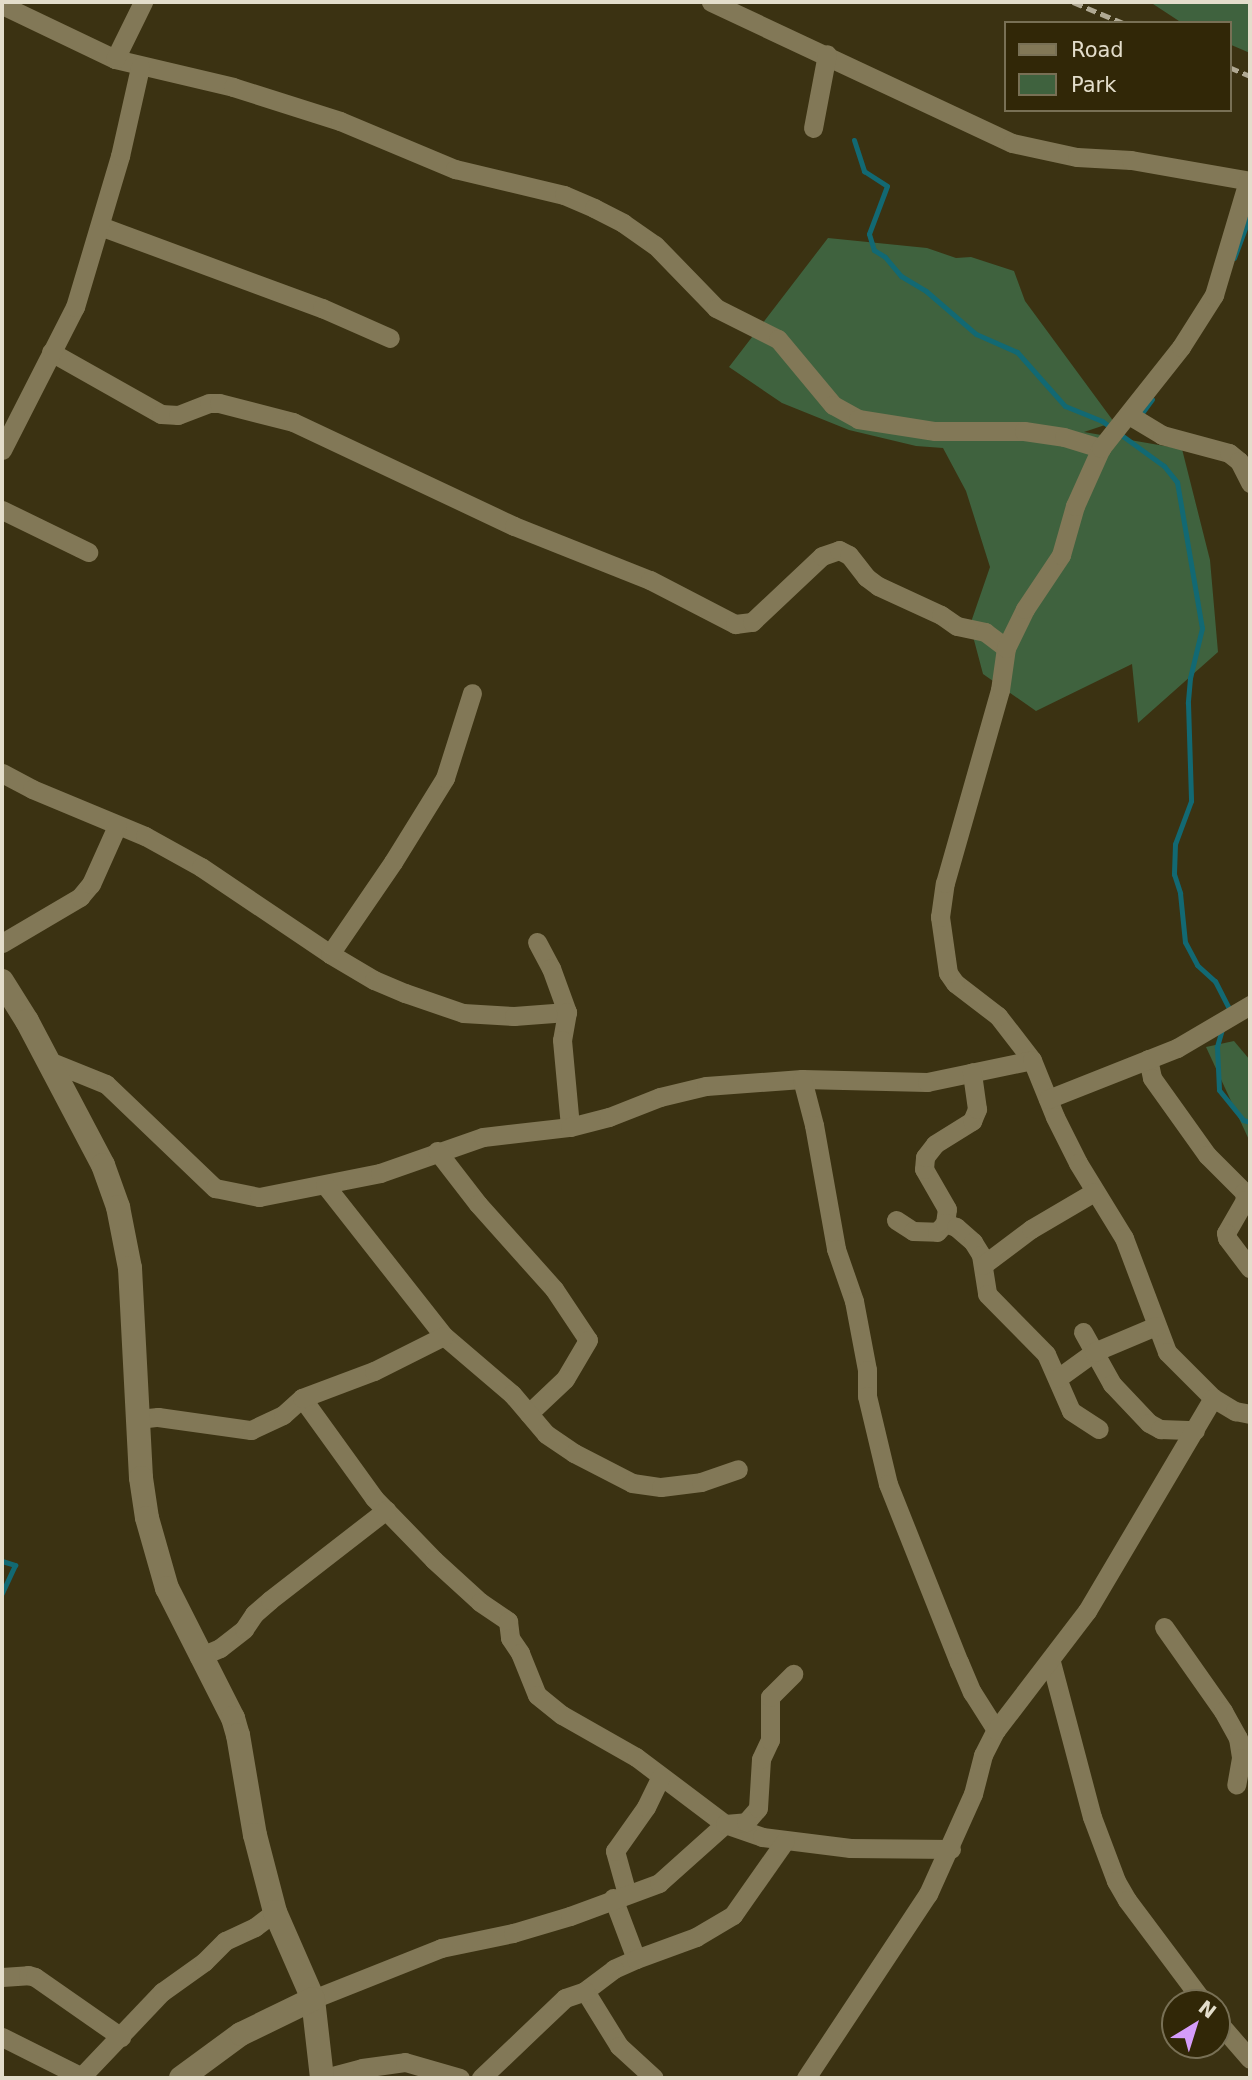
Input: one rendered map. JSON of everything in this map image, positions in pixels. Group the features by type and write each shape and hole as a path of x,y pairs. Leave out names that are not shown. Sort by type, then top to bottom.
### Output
{"street":[{"path":"115,59 143,2"},
{"path":"711,2 827,54 1012,143 1077,157 1131,160 1249,181 1214,295 1205,314 1101,448 1075,506 1061,555 1025,609 1006,648 1000,690 945,883 940,917 941,940 948,973 955,983 998,1016 1032,1060 1094,1192 1124,1238 1167,1352 1213,1398 1235,1411 1250,1414"},
{"path":"2,5 115,59 233,87 340,121 455,169 564,195 594,208 623,223 654,245 716,308 758,326 778,339 833,405 858,419 935,431 1024,431 1064,437 1101,448"},
{"path":"813,128 827,54"},
{"path":"2,450 75,307 100,226 140,67"},
{"path":"100,226 322,308 390,338"},
{"path":"51,352 161,414 178,415 209,403 219,403 292,422 514,526 650,580 735,624 752,622 822,556 839,550 849,555 866,577 877,586 941,615 957,626 985,632 1006,648"},
{"path":"1129,415 1162,435 1229,453 1239,461 1250,483"},
{"path":"2,510 88,552"},
{"path":"330,954 393,862 445,778 471,694"},
{"path":"2,773 117,826 145,836 201,867 330,954 374,980 463,1013 514,1016 567,1012"},
{"path":"2,943 80,897 91,884 117,826"},
{"path":"537,942 551,968 567,1012 562,1040 570,1127"},
{"path":"2,981 49,1061 103,1165 118,1207 130,1268 141,1478 153,1546 167,1588 239,1735 255,1835 275,1912 313,1999 324,2078 391,2071 412,2063 460,2078"},
{"path":"1048,1099 1177,1048 1235,1014"},
{"path":"1148,1059 1152,1078 1207,1155 1244,1192 1245,1200 1226,1233 1238,1256 1250,1268"},
{"path":"49,1061 106,1083 215,1188 259,1197 380,1173 437,1151 483,1138 570,1127 609,1117 660,1097 706,1086 802,1079 927,1082 1032,1060"},
{"path":"896,1220 913,1231 937,1232 946,1223 947,1209 924,1169 925,1157 935,1144 972,1121 977,1109 972,1072"},
{"path":"802,1079 817,1137 836,1249 854,1301 867,1370 867,1396 888,1484 972,1692 996,1730"},
{"path":"437,1151 478,1205 554,1289 588,1340 565,1378 529,1413"},
{"path":"325,1185 444,1336 512,1394 546,1434 573,1453 632,1483 661,1486 701,1482 737,1469"},
{"path":"984,1265 1031,1229 1094,1192"},
{"path":"946,1223 965,1233 981,1255 987,1294 1035,1339 1058,1378 1071,1411 1100,1429"},
{"path":"1058,1378 1094,1352 1156,1326"},
{"path":"1083,1332 1112,1384 1149,1423 1160,1429 1195,1430"},
{"path":"138,1419 158,1416 251,1430 283,1415 302,1398 374,1371 444,1336"},
{"path":"302,1398 358,1477 386,1510 480,1602 508,1621 510,1638 520,1653 537,1695 562,1716 636,1757 725,1824 785,1841 850,1848 951,1849"},
{"path":"806,2078 928,1894 974,1794 983,1755 996,1730 1051,1662 1087,1611 1213,1398"},
{"path":"200,1657 220,1648 270,1600 386,1510"},
{"path":"1164,1627 1223,1711 1238,1738 1246,1765 1236,1785"},
{"path":"1051,1662 1092,1817 1116,1881 1127,1900 1194,1989"},
{"path":"181,2078 241,2034 313,1999 441,1948 513,1933 570,1916 659,1883 725,1824 746,1822 758,1808 761,1759 771,1740 770,1697 793,1674"},
{"path":"636,1959 620,1896 615,1851 646,1807 661,1776"},
{"path":"481,2078 565,1998 585,1991 614,1969 696,1937 733,1915 785,1841"},
{"path":"4,2037 81,2077 173,1982 204,1962 225,1941 255,1927 275,1912"},
{"path":"2,1977 35,1977 121,2037"},
{"path":"585,1991 619,2046 654,2078"},
{"path":"1231,2037 1250,2059"}],"green space":[{"path":"1150,2 1250,2 1250,53 1231,45 1231,21 1179,21"},
{"path":"828,238 927,248 956,258 971,257 1014,271 1025,301 1114,422 1084,432 1182,449 1210,560 1218,652 1138,723 1132,664 1036,711 983,674 970,625 990,567 966,491 943,448 916,446 849,430 782,403 729,367"},
{"path":"1234,1041 1250,1060 1250,1142 1206,1047"}],"waterway":[{"path":"854,140 864,171 887,186 869,234 874,250 885,257 901,276 926,291 976,334 1017,352 1065,406 1102,421 1164,466 1177,482 1202,628 1190,678 1188,703 1191,801 1175,844 1174,874 1180,893 1185,942 1197,965 1215,981 1230,1010"},
{"path":"1234,258 1250,215"},
{"path":"1139,417 1152,399"},
{"path":"1222,1029 1217,1047 1219,1090 1243,1120 1250,1122"},
{"path":"2,1561 15,1565 2,1593"}],"railway":[{"path":"1073,2 1118,21"},
{"path":"1231,68 1250,76"}]}
